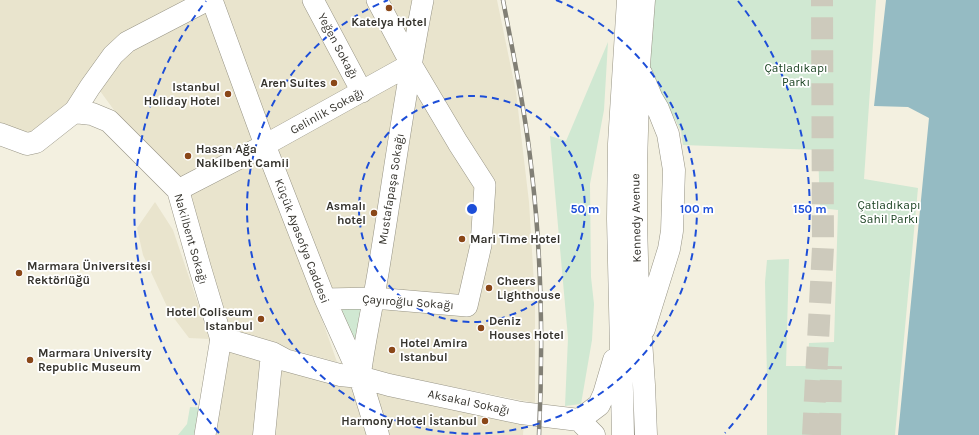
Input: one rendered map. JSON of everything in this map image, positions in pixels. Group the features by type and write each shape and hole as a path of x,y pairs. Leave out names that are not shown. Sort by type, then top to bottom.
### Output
{"main road":[{"name":"Kennedy Avenue","path":"623,435 618,219 619,144 628,0"},
{"name":"Kennedy Avenue","path":"644,0 639,64 636,224 640,339 646,435"},
{"path":"639,64 652,99 658,109 668,134 674,170 672,230 669,249 640,339"},
{"path":"0,134 27,144 36,142 74,112"},
{"name":"Nakilbent Sokağı","path":"74,112 92,114 109,121 178,190 221,338"},
{"path":"619,144 637,129 647,128 668,134"},
{"path":"587,428 604,394 615,356 620,282"},
{"name":"Aksakal Sokağı","path":"221,338 272,353 286,360 340,375 360,377 389,385 587,428"},
{"path":"264,435 272,353"},
{"name":"Küçük Ayasofya Caddesi","path":"360,377 378,435"},
{"path":"378,435 389,385"}],"street":[{"path":"74,112 90,87 114,55 127,42 208,0"},
{"name":"Küçük Ayasofya Caddesi","path":"212,0 265,145 325,300 360,377"},
{"name":"Yeğen Sokağı","path":"313,0 362,92"},
{"path":"377,0 410,64"},
{"name":"Mustafapaşa Sokağı","path":"360,377 374,298 410,64 423,0"},
{"name":"Gelinlik Sokağı","path":"178,190 265,145 410,64"},
{"name":"Çayıroğlu Sokağı","path":"325,300 374,298 467,306 480,245 485,185 410,64"},
{"path":"205,435 221,338"}],"shaded area":[{"path":"0,0 209,0 337,362 228,332 179,180 122,121 92,80 48,129 29,137 0,130"},
{"path":"222,0 497,0 516,92 529,202 535,300 535,403 357,368"},
{"path":"155,202 173,230 210,339 189,338 170,313 143,255 137,228"},
{"path":"217,344 265,358 259,435 201,435"},
{"path":"277,362 524,423 523,435 271,435"}],"green space":[{"path":"652,0 876,0 864,179 918,188 895,435 767,435 765,282 767,260 789,259 786,366 808,366 809,343 834,342 838,210 820,208 818,150 683,145 681,131 656,83 650,66"},
{"path":"608,42 604,110 590,184 591,277 594,304 592,340 581,404 565,406 568,338 550,136 566,141"},
{"path":"366,305 359,351 340,306"},
{"path":"190,407 206,408 201,435 178,435 187,424"}],"water":[{"path":"886,0 979,0 979,435 898,435 929,118 908,107 874,106"}],"tunnel":[{"path":"813,435 823,247 822,0"},
{"path":"830,435 831,366"}],"railway":[{"path":"503,0 523,108 538,239 541,304 539,435"}],"place":[{"name":"Katelya Hotel","path":"389,8"},
{"name":"Aren Suites","path":"334,83"},
{"name":"Istanbul Holiday Hotel","path":"228,94"},
{"name":"Hasan Ağa Nakilbent Camii","path":"188,156"},
{"name":"Asmalı hotel","path":"374,213"},
{"name":"Mari Time Hotel","path":"462,239"},
{"name":"Marmara Üniversitesi Rektörlüğü","path":"19,273"},
{"name":"Cheers Lighthouse","path":"489,288"},
{"name":"Hotel Coliseum Istanbul","path":"261,319"},
{"name":"Deniz Houses Hotel","path":"481,328"},
{"name":"Hotel Amira Istanbul","path":"392,350"},
{"name":"Marmara University Republic Museum","path":"30,360"},
{"name":"Harmony Hotel İstanbul","path":"485,421"}],"park label":[{"name":"Çatladıkapı Parkı","path":"796,75"},
{"name":"Çatladıkapı Sahil Parkı","path":"889,212"}]}
